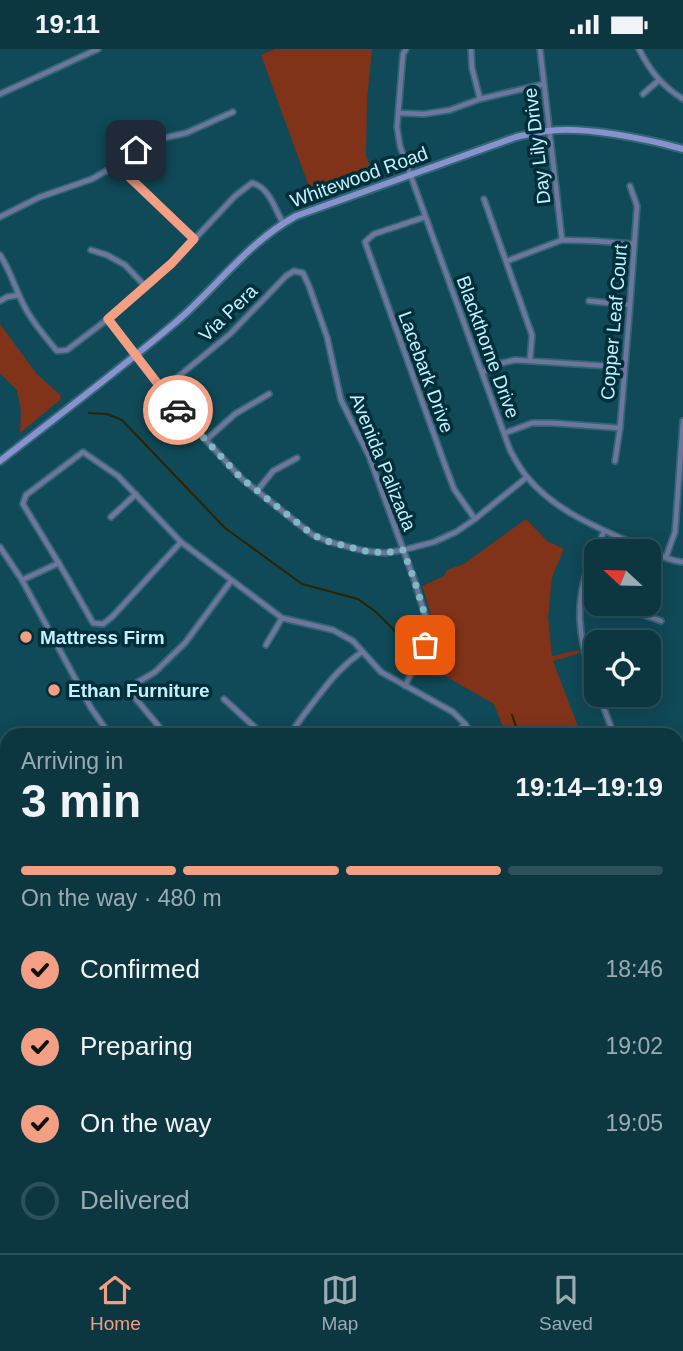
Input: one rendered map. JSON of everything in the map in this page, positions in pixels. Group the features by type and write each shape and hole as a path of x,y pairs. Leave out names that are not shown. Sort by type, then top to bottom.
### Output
{"main road":[{"name":"Whitewood Road","path":"0,461 178,321 255,244 283,223 311,210 516,137 550,130 586,131 683,149"}],"street":[{"path":"0,94 97,49"},
{"name":"Blackthorne Drive","path":"406,49 403,54 397,127 400,146 510,450 527,477 551,500 569,512 604,531 683,562"},
{"path":"471,49 472,68 480,99"},
{"name":"Day Lily Drive","path":"540,49 562,240"},
{"path":"639,49 659,80 683,99"},
{"path":"643,94 659,80"},
{"path":"398,113 424,114 450,110 480,99 544,84"},
{"path":"0,216 40,197 92,179 136,150 159,139 186,134 233,112"},
{"path":"120,163 127,175 194,239"},
{"path":"0,255 33,320 57,351 67,350 146,287 235,196 253,183 259,184 265,190 283,223"},
{"name":"Copper Leaf Court","path":"615,461 620,428 634,244 636,206 630,186"},
{"path":"484,199 532,335 530,360"},
{"name":"Lacebark Drive","path":"425,217 374,234 365,242 454,489 475,519"},
{"path":"507,261 562,240 634,244"},
{"path":"91,250 125,265 146,287"},
{"name":"Via Pera","path":"162,390 230,334 286,276 294,271 303,273 309,286"},
{"name":"Avenida Palizada","path":"309,286 327,337 341,400 369,457 428,625 425,645 405,686"},
{"path":"0,300 19,295"},
{"path":"589,301 630,305"},
{"path":"108,319 162,390 241,478 313,535 330,542 384,553 434,542 475,519 527,477"},
{"path":"483,372 498,364 515,360 624,367"},
{"path":"206,440 235,414 269,394"},
{"path":"666,557 675,532 680,494 683,421"},
{"path":"505,433 532,423 620,428"},
{"path":"181,542 112,617 103,624 93,623 23,504 26,495 83,452 118,476 181,542 282,618 333,630 353,642 381,672 453,712 468,728"},
{"path":"257,491 273,471 297,458"},
{"path":"111,517 136,494"},
{"path":"584,652 579,617 581,597 586,576 604,531"},
{"path":"0,547 22,580 91,708 105,728"},
{"path":"22,580 59,563"},
{"path":"160,728 136,699 132,690 185,643 232,581"},
{"path":"646,616 660,621"},
{"path":"266,645 282,618"},
{"path":"294,728 334,675 362,652"},
{"path":"224,699 256,728"},
{"path":"603,707 611,728"},
{"path":"462,728 466,724"}],"shaded area":[{"path":"275,49 372,49 367,100 366,156 373,176 319,196 312,195 261,55"},
{"path":"0,324 36,373 61,399 20,433 21,410 17,390 0,373"},
{"path":"526,519 547,541 564,549 552,577 548,617 552,656 579,650 580,653 553,661 578,728 503,728 494,704 424,664 431,644 432,625 422,586 444,576 447,570 464,564"}],"waterway":[{"path":"89,413 107,414 122,420 225,528 302,584 358,599 376,612 405,641"},
{"path":"512,715 517,728"}],"way so far":[{"path":"178,410 241,478 313,535 365,551 384,553 403,550 428,625 425,645"}],"place":[{"name":"Mattress Firm","path":"26,637"},
{"name":"Ethan Furniture","path":"54,690"}],"route":[{"path":"136,150 120,163 127,175 194,239 172,263 108,319 178,410"}]}
